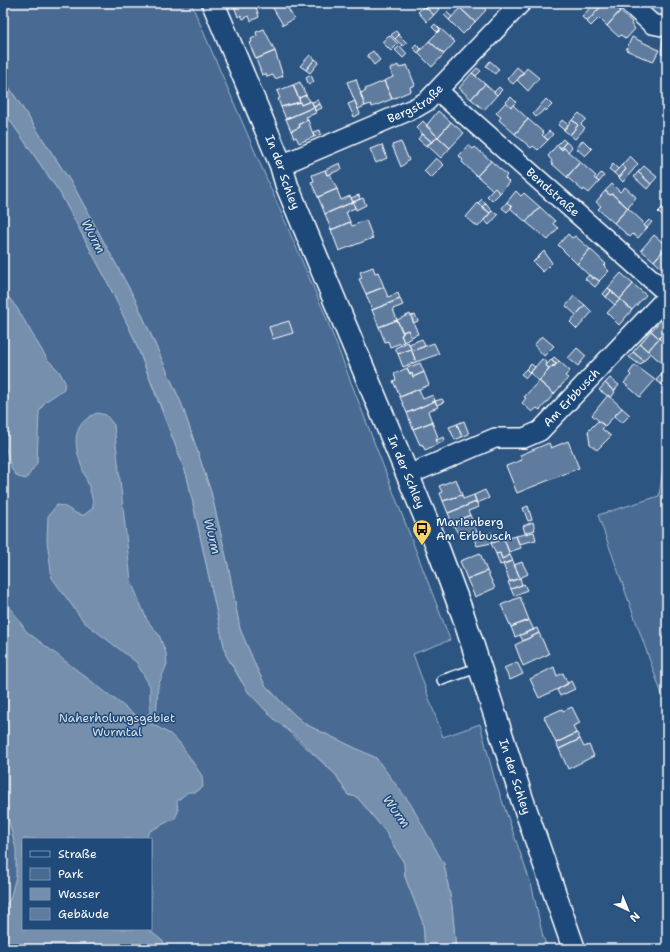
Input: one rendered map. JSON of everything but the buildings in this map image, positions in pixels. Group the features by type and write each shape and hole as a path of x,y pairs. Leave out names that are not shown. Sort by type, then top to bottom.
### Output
{"street":[{"name":"In der Schley","path":"213,3 281,165 287,186 443,560 574,949"},
{"name":"Bergstraße","path":"281,165 415,108 438,91 521,3"},
{"path":"629,3 652,24 667,27"},
{"name":"Bendstraße","path":"438,91 667,293"},
{"name":"Am Erbbusch","path":"408,475 495,438 524,438 540,431 667,297"}],"lane":[{"path":"442,680 480,667"}],"green space":[{"path":"3,3 191,3 324,312 448,634 450,640 413,654 443,737 480,724 494,777 532,887 543,937 548,949 456,949 452,906 444,864 376,758 305,724 265,685 240,629 228,565 211,492 182,405 136,301 74,187 3,78"},
{"path":"640,3 667,3 667,17 650,12"},
{"name":"Naherholungsgebiet Wurmtal","path":"3,110 60,193 106,279 133,336 187,476 226,655 241,681 266,711 336,775 348,795 357,797 385,831 404,863 405,877 423,923 425,949 3,949"},
{"path":"667,441 667,702 665,703 598,515 659,496"}],"water":[{"name":"Wurm","path":"3,78 74,187 136,301 182,405 211,492 228,565 240,629 265,685 305,724 376,758 410,803 444,864 452,906 456,949 425,949 423,923 405,877 404,863 385,831 357,797 348,795 336,775 298,738 274,719 248,692 226,655 187,476 157,396 133,336 106,279 60,193 3,110"},
{"path":"3,290 17,308 47,359 59,371 65,382 64,389 45,402 39,412 37,463 26,479 18,477 12,470 3,440"},
{"path":"97,413 106,415 114,425 131,581 147,620 159,635 166,653 167,664 158,686 156,721 145,717 150,712 150,686 136,662 84,622 52,578 47,541 48,516 57,505 61,505 80,515 84,515 93,508 92,496 78,456 76,443 78,432 84,421"},
{"path":"3,596 26,631 134,714 170,734 180,743 202,776 203,787 196,792 188,792 177,801 178,812 175,818 150,831 146,838 22,838 22,930 149,930 172,949 3,949 3,909 10,899 16,876 16,849 3,798"}],"place":[{"name":"Marienberg Am Erbbusch","path":"422,546"}]}
